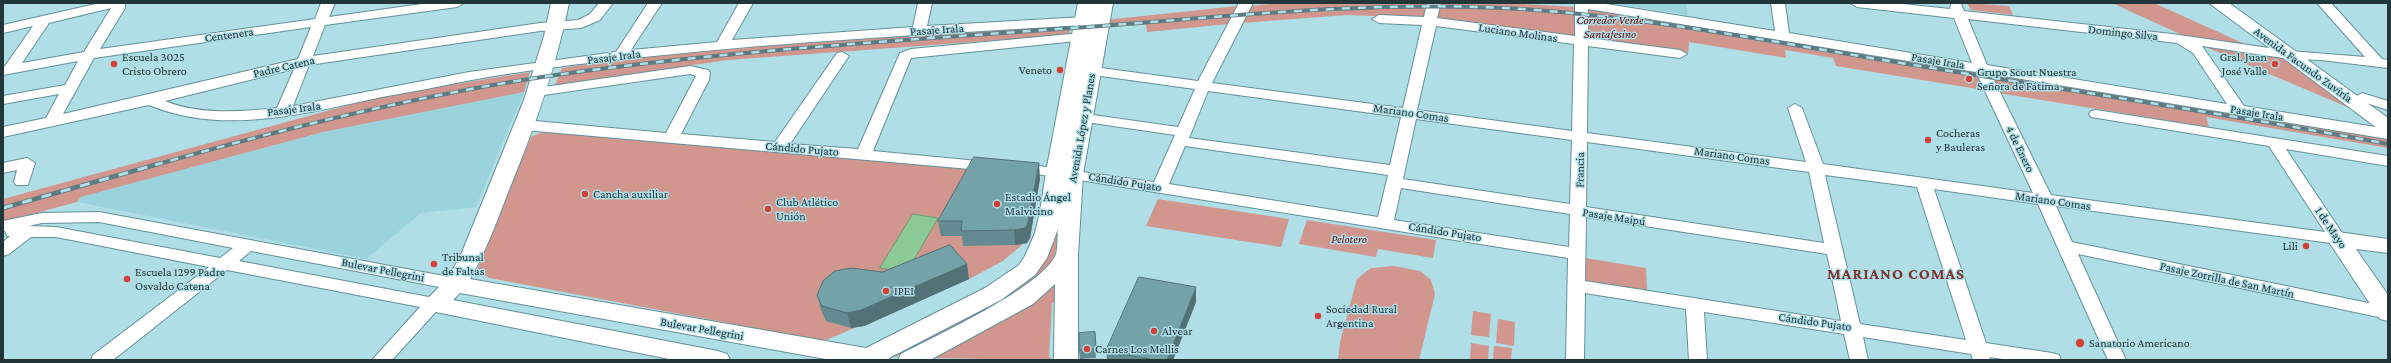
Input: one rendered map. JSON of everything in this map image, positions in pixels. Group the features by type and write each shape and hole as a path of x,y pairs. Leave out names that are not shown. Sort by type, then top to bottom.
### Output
{"main road":[{"path":"560,3 562,26"},
{"path":"526,122 544,91 562,26 572,3"},
{"name":"Avenida López y Planes","path":"866,357 1000,277 1040,248 1065,173 1084,69 1104,3"},
{"name":"Avenida Facundo Zuviría","path":"2218,3 2362,97 2388,116"},
{"name":"Avenida Facundo Zuviría","path":"2232,3 2388,127"},
{"name":"Avenida López y Planes","path":"1084,20 1084,69"},
{"path":"434,304 455,284 471,257 551,64"},
{"name":"Avenida López y Planes","path":"1065,173 1067,255 1066,360"},
{"name":"Mariano Comas","path":"2338,239 2388,246"},
{"name":"1 de Mayo","path":"2338,239 2388,313"},
{"path":"910,360 1025,298 1051,275 1067,255"},
{"name":"Bulevar Pellegrini","path":"455,284 711,331 866,357"},
{"name":"Bulevar Pellegrini","path":"434,304 718,360"},
{"path":"660,349 685,326"},
{"path":"686,354 711,331"}],"street":[{"path":"3,18 71,3"},
{"path":"3,29 118,3 118,8 88,56 52,122"},
{"path":"283,111 328,3"},
{"name":"Centenera","path":"7,70 88,56 457,3"},
{"name":"Padre Catena","path":"3,132 150,100 303,62 589,21 606,3"},
{"path":"620,56 655,3"},
{"path":"722,45 746,3"},
{"path":"919,32 925,3"},
{"path":"1160,187 1204,84 1246,3"},
{"path":"1384,222 1434,3"},
{"name":"Pasaje Irala","path":"1582,3 2388,134"},
{"name":"Francia","path":"1575,360 1581,136 1580,42 1582,3"},
{"path":"1778,3 1783,36"},
{"name":"Domingo Silva","path":"1857,3 1957,9 2297,55 2383,63"},
{"path":"2324,3 2383,63"},
{"name":"4 de Enero","path":"1957,9 1982,68 2045,200 2117,360"},
{"name":"Luciano Molinas","path":"1379,19 1430,21 1680,54"},
{"path":"7,70 44,20"},
{"name":"Pasaje Irala","path":"150,100 168,109 198,113 233,115 300,110 463,77 551,64 620,56 722,45 1084,20"},
{"name":"Pasaje Irala","path":"863,154 905,56 911,53 1084,20"},
{"path":"2172,38 2198,50 2238,110"},
{"path":"780,147 842,56"},
{"name":"Mariano Comas","path":"1084,69 1204,84 2338,239"},
{"name":"Pasaje Irala","path":"544,91 690,70 702,73 702,80 671,138"},
{"path":"3,100 70,88"},
{"path":"2362,97 2388,106"},
{"path":"1795,108 1816,168 1859,360"},
{"path":"2096,114 2388,161"},
{"name":"Pasaje Maipú","path":"1075,116 1579,212 1834,250"},
{"name":"Cándido Pujato","path":"526,122 671,138 1065,173 1384,222 1578,254"},
{"name":"1 de Mayo","path":"2274,143 2338,239"},
{"path":"3,168 27,163 22,182"},
{"path":"1923,182 1980,354"},
{"name":"Bulevar Pellegrini","path":"3,226 42,218 71,216 99,217 455,284"},
{"path":"100,240 101,236 106,230 127,222"},
{"path":"3,250 28,231"},
{"name":"Bulevar Pellegrini","path":"3,233 28,231 56,232 434,304"},
{"path":"100,360 248,245"},
{"name":"Pasaje Zorrilla de San Martín","path":"2066,246 2388,313"},
{"name":"Cándido Pujato","path":"1578,286 1852,328 1980,354 2052,360"},
{"path":"381,360 434,304"},
{"path":"1695,304 1698,360"}],"shaded area":[{"path":"1610,3 1686,3 1688,15"},
{"path":"524,92 476,207 421,213 366,259 77,202 81,197 323,132"},
{"path":"913,214 938,218 907,272 880,268"}],"green space":[{"path":"1282,3 1427,3 1423,18 1347,15 1242,23 1250,6"},
{"name":"Corredor Verde Santafesino","path":"1439,3 1506,3 1576,7 1574,39 1436,20"},
{"path":"1967,3 2009,6 2013,15 1971,10"},
{"path":"2112,3 2154,3 2256,49 2193,40"},
{"path":"1238,6 1229,24 1147,32 1146,24 1104,28 1105,20"},
{"name":"Corredor Verde Santafesino","path":"1596,8 1976,69 1984,90 1836,66 1833,58 1785,50 1786,58 1689,42 1688,53 1586,40 1587,11"},
{"path":"1071,25 1069,35 728,60 555,85 562,68 688,51 816,40"},
{"path":"2196,43 2282,56 2352,109"},
{"path":"530,72 524,92 323,132 81,197 77,202 3,222 3,199 382,96"},
{"path":"1995,73 2388,138 2388,148 2206,117 2209,127 1998,93 1991,75"},
{"name":"Club Atlético Unión","path":"542,132 738,147 1037,174 1040,180 1030,238 1003,261 969,279 824,341 489,278 477,270 531,137"},
{"path":"1158,199 1289,219 1281,247 1146,226"},
{"path":"1057,220 1058,238 1054,256 1044,271 1027,286 983,314 896,357 886,354 1039,270 1048,256"},
{"name":"Pelotero","path":"1307,220 1436,240 1433,258 1378,249 1376,257 1299,244"},
{"path":"1585,258 1646,268 1647,292 1584,282"},
{"path":"1394,266 1420,271 1431,280 1435,294 1419,360 1338,360 1340,342 1357,279 1371,268"},
{"path":"1055,283 1059,304 1052,303 1049,357 1054,360 925,358"},
{"path":"1473,311 1491,314 1489,337 1471,335"},
{"path":"1498,319 1515,322 1514,346 1496,343"},
{"path":"1471,343 1489,346 1488,360 1470,360"},
{"path":"1494,346 1512,348 1511,360 1493,360"}],"building":[{"name":"Estadio Ángel Malvicino","path":"974,157 1039,163 1028,223 1025,228 1014,230 961,231 962,221 938,221"},
{"path":"950,245 967,264 861,310 847,313 822,306 817,295 823,281 835,271 851,268 882,272"},
{"name":"Alvear","path":"1139,277 1196,287 1167,360 1155,360 1106,351"},
{"path":"1095,332 1096,349 1079,350 1079,333"}],"railway":[{"path":"155,165 251,139 395,104 493,85 608,68 740,53 873,42 1288,12 1449,6 1554,12 1706,30 2208,112 2388,144"},
{"path":"3,208 158,164"}],"place":[{"name":"Escuela 3025 Cristo Obrero","path":"114,64"},
{"name":"Gral. Juan José Valle","path":"2275,64"},
{"name":"Veneto","path":"1060,70"},
{"name":"Grupo Scout Nuestra Señora de Fátima","path":"1969,79"},
{"name":"Cocheras y Bauleras","path":"1928,140"},
{"name":"Cancha auxiliar","path":"585,194"},
{"name":"Estadio Ángel Malvicino","path":"997,204"},
{"name":"Club Atlético Unión","path":"768,209"},
{"name":"Lili","path":"2306,246"},
{"name":"Tribunal de Faltas","path":"434,264"},
{"name":"Escuela 1299 Padre Osvaldo Catena","path":"127,279"},
{"name":"IPEI","path":"886,291"},
{"name":"Sociedad Rural Argentina","path":"1318,316"},
{"name":"Alvear","path":"1154,331"},
{"name":"Sanatorio Americano","path":"2080,343"},
{"name":"Carnes Los Mellis","path":"1087,349"}],"district":[{"name":"MARIANO COMAS","path":"1896,274"}]}
